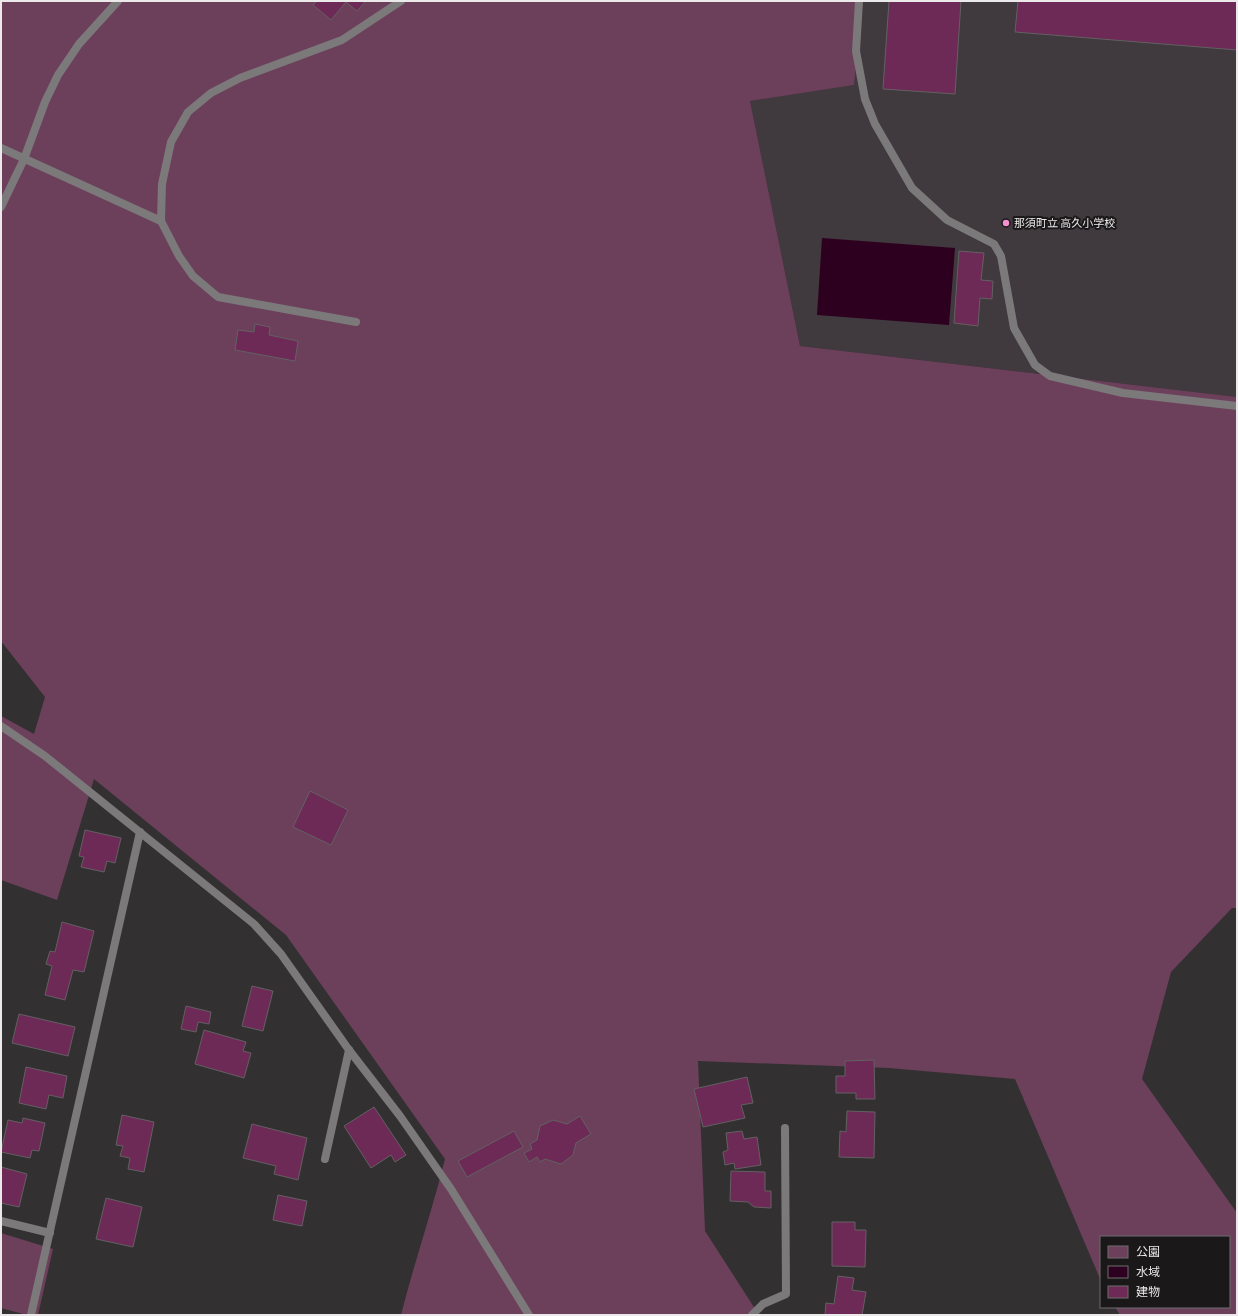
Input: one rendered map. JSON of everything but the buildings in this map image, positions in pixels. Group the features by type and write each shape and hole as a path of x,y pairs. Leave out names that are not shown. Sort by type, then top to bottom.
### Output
{"lane":[{"path":"1,207 24,159 45,102 58,74 79,44 118,1"},
{"path":"356,322 218,297 193,276 179,256 161,221 162,184 171,142 188,112 211,93 240,78 342,40 401,1"},
{"path":"859,1 856,51 865,100 875,124 912,188 947,220 994,244 1002,256 1014,328 1035,365 1050,376 1124,393 1237,406"},
{"path":"1,148 161,221"},
{"path":"1,726 45,756 254,924 281,954 349,1050 400,1116 451,1189 529,1315"},
{"path":"31,1315 140,832"},
{"path":"325,1160 349,1050"},
{"path":"752,1315 763,1304 786,1294 785,1128"},
{"path":"1,1221 50,1233"}],"shaded area":[{"name":"那須町立 高久小学校","path":"863,1 1237,1 1237,397 800,346 750,101 854,85"}],"green space":[{"path":"1,1 863,1 854,85 750,101 800,346 1237,397 1237,908 1232,908 1171,972 1142,1079 1237,1213 1237,1315 1120,1315 1116,1308 1230,1308 1230,1236 1100,1236 1100,1279 1015,1079 889,1068 698,1061 705,1231 759,1315 401,1315 445,1159 286,935 94,779 57,900 1,880 1,716 34,734 45,697 1,641"},
{"path":"1,1233 53,1249 38,1315 27,1315 1,1308"}],"water":[{"path":"822,238 955,248 949,325 817,315"}],"place":[{"name":"那須町立 高久小学校","path":"1006,223"}]}
